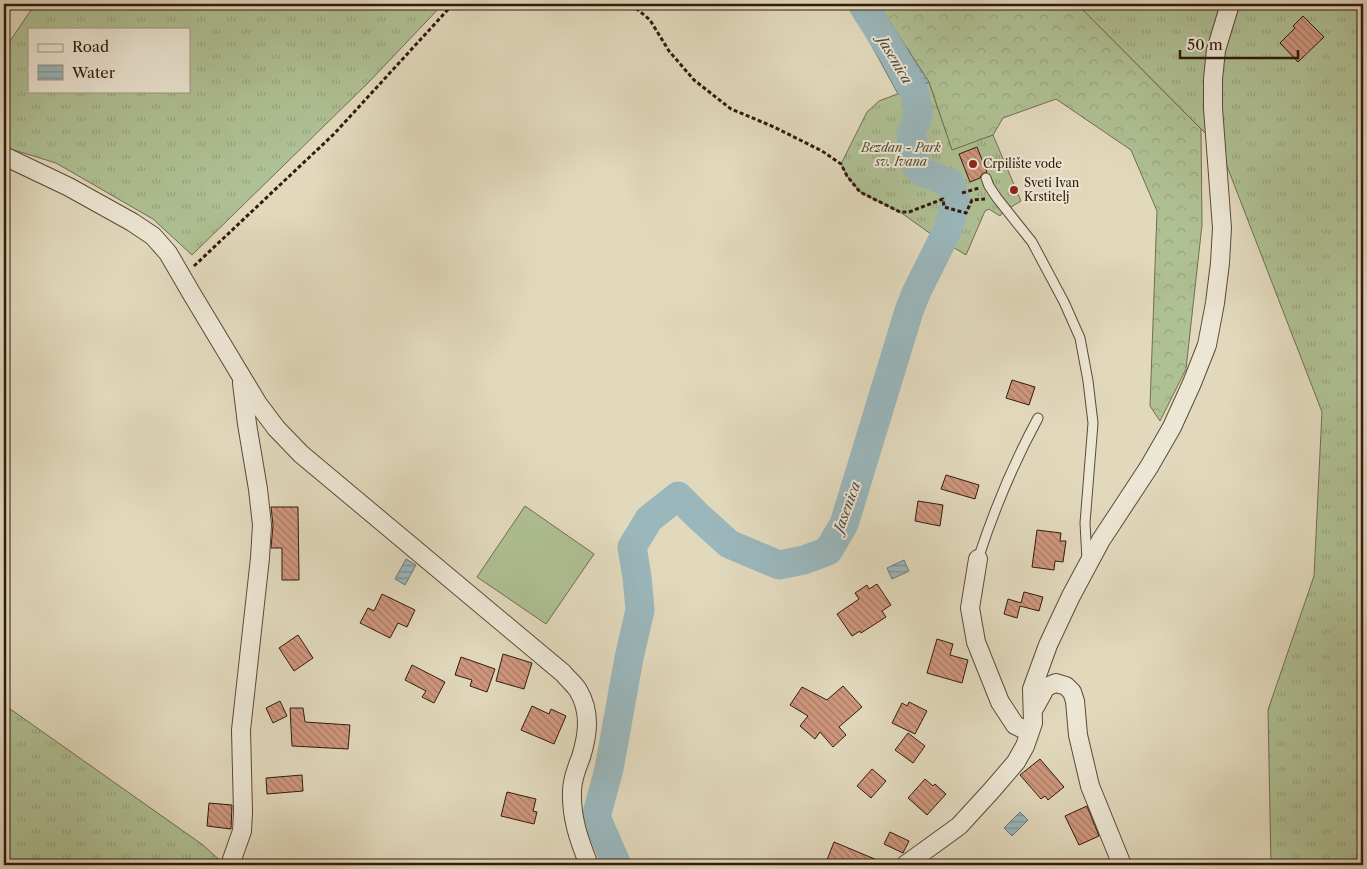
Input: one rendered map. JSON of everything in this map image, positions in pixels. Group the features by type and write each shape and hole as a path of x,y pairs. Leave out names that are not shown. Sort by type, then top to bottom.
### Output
{"street":[{"path":"905,865 959,826 1016,762 1025,746 1032,723 1032,689 1045,654 1071,596 1101,540 1149,467 1172,427 1192,383 1206,345 1215,304 1220,264 1222,228 1213,108 1213,79 1216,50 1230,4"},
{"path":"4,156 70,187 153,236 168,253 258,404 276,428 301,454 562,673 578,690 588,721 585,744 572,788 572,809 576,831 589,865"},
{"path":"230,865 242,831 241,730 262,525 241,375"},
{"path":"978,559 970,608 976,642 1000,702 1015,725 1029,732"},
{"path":"1033,712 1046,687 1056,683 1066,686 1072,692 1076,701 1078,735 1090,786 1122,865"}],"lane":[{"path":"986,178 997,198 1032,242 1064,302 1080,338 1093,423 1086,523 1087,566"},
{"path":"978,559 988,527 1005,485 1022,447 1038,418"}],"path":[{"path":"182,276 334,134 453,4"},
{"path":"631,4 650,20 669,51 694,80 731,109 822,151 841,164 847,176 860,192 900,212 909,212 942,200 944,207 966,213 972,200"}],"green space":[{"path":"35,4 443,4 368,83 192,255 153,219 56,163 4,147 4,50"},
{"path":"878,4 1077,4 1201,129 1202,225 1186,369 1160,421 1150,406 1157,211 1131,150 1056,99 1003,118 993,135 952,150 929,82"},
{"path":"1077,4 1363,4 1363,865 1271,865 1268,710 1314,576 1322,412 1220,148"},
{"name":"Bezdan - Park sv. Ivana","path":"929,82 952,149 993,135 1021,201 1003,212 1000,216 989,209 985,211 966,255 931,234 900,212 860,192 847,176 841,164 867,112 879,101"},
{"path":"525,506 594,554 546,624 477,577"},
{"path":"4,706 203,845 225,865 4,865"}],"water":[{"path":"849,4 878,4 929,82 898,94"},
{"path":"406,559 416,565 405,585 395,579"},
{"path":"904,560 909,571 892,579 887,568"},
{"path":"1020,812 1028,820 1012,836 1004,828"}],"building":[{"path":"1303,16 1324,37 1298,62 1280,43 1295,28 1293,26"},
{"name":"Crpilište vode","path":"977,147 987,172 982,174 980,178 970,182 959,154"},
{"path":"1012,380 1035,387 1029,405 1006,398"},
{"path":"946,475 979,485 975,499 941,489"},
{"path":"918,501 943,505 940,526 915,521"},
{"path":"271,507 298,507 299,580 282,580 282,548 271,548 273,525"},
{"path":"1037,530 1061,533 1060,541 1066,541 1063,562 1055,561 1054,570 1032,567"},
{"path":"877,584 891,605 882,611 886,617 861,633 860,631 852,636 837,614 859,599 855,593 867,585 869,589"},
{"path":"1024,592 1043,597 1039,611 1020,606 1017,618 1004,614 1008,599 1021,603"},
{"path":"382,594 415,610 407,627 398,623 390,638 360,623 368,608 374,611"},
{"path":"298,635 313,658 294,671 279,648"},
{"path":"937,639 953,644 950,655 968,660 962,683 927,673"},
{"path":"503,654 532,663 524,689 496,681"},
{"path":"461,657 495,669 487,692 470,686 472,680 455,675"},
{"path":"412,665 445,682 434,703 422,697 426,691 405,680"},
{"path":"843,686 862,707 839,727 846,735 833,747 820,732 815,739 800,726 808,716 790,705 802,687 827,700"},
{"path":"280,701 287,716 273,723 266,708"},
{"path":"909,702 927,711 915,734 892,723 902,703 907,706"},
{"path":"532,706 549,714 551,709 566,716 554,744 521,730"},
{"path":"290,708 303,708 305,722 350,725 348,749 292,746"},
{"path":"908,733 925,746 913,763 895,750"},
{"path":"1040,759 1064,787 1048,800 1045,796 1041,799 1020,775"},
{"path":"872,769 886,781 871,798 857,786"},
{"path":"302,775 303,791 267,794 266,778"},
{"path":"925,779 933,786 935,784 946,794 927,815 908,798"},
{"path":"507,792 536,799 533,811 537,812 534,824 501,816"},
{"path":"209,803 232,805 231,829 207,826"},
{"path":"1087,806 1099,836 1079,845 1065,816"},
{"path":"890,832 909,841 903,853 884,844"},
{"path":"834,842 889,865 825,865"}],"waterway":[{"name":"Jasenica","path":"617,865 596,817 609,769 629,658 640,610 632,547 649,519 678,496 729,544 779,565 804,560 828,551 844,524 909,311 948,229 956,201 950,183 923,173 916,165 911,133 917,120 918,110 915,94 893,53 862,4"}],"place":[{"name":"Crpilište vode","path":"973,164"},
{"name":"Sveti Ivan Krstitelj","path":"1014,190"}]}
